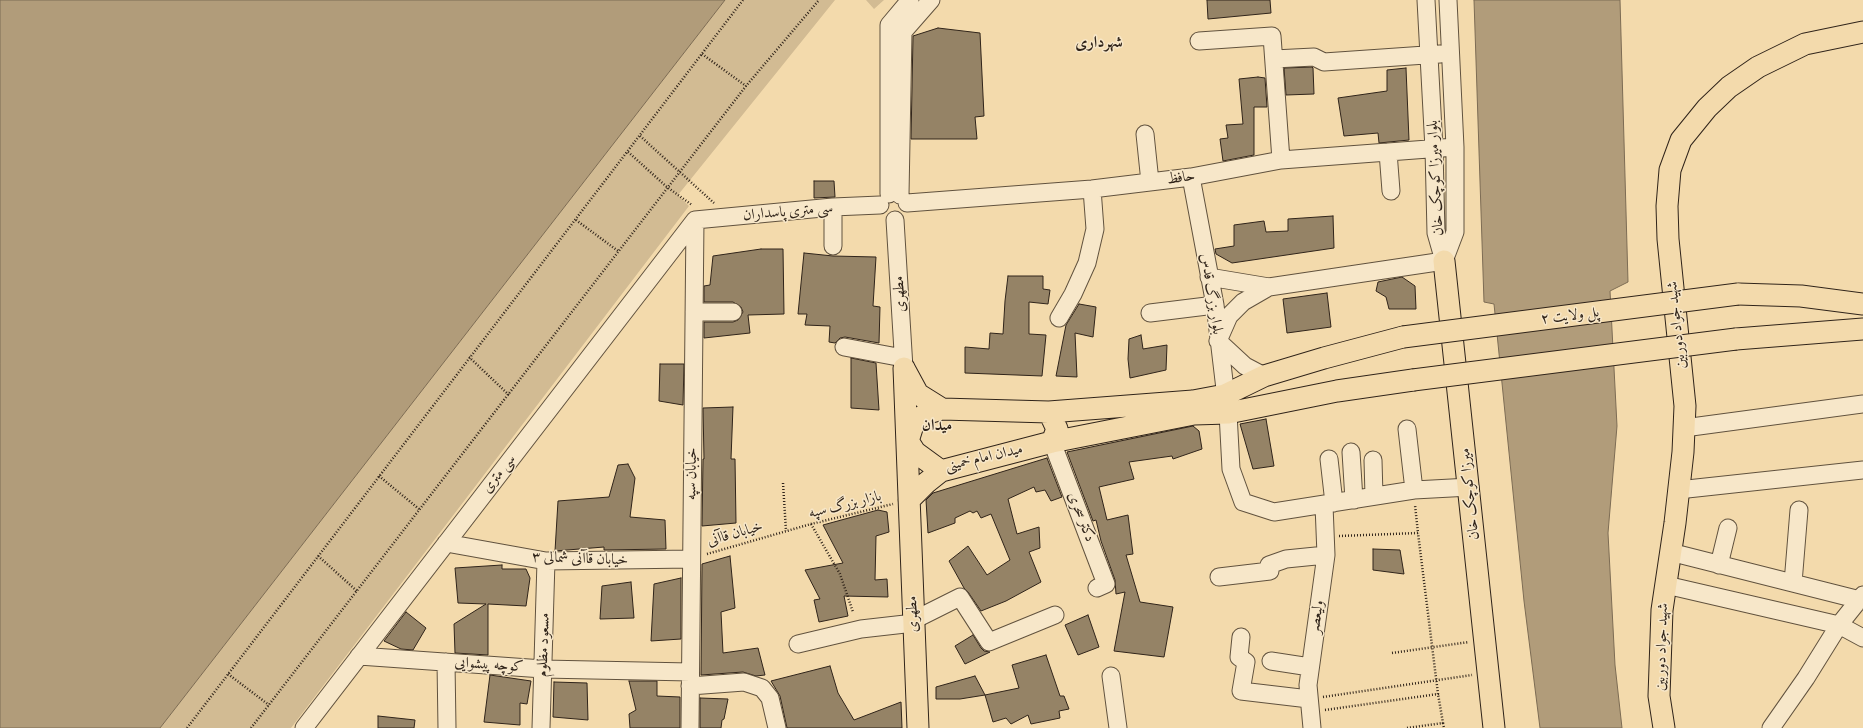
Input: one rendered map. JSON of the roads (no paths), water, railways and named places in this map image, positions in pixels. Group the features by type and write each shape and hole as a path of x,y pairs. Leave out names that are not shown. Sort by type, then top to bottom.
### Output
{"main road":[{"name":"شهید جواد دوربین","path":"1664,728 1659,696 1662,610 1678,490 1685,406 1668,239 1667,206 1670,170 1681,140 1707,108 1729,87 1758,67 1805,44 1863,32"},
{"name":"میرزا کوچک خان","path":"1444,261 1470,487 1484,640 1494,728"},
{"name":"پل ولایت ۲","path":"1227,407 1264,376 1403,337 1738,294 1800,296 1863,304"},
{"path":"908,441 914,422 925,414 942,409 1049,412 1193,401 1227,407 1413,380 1736,340 1863,329"},
{"path":"904,363 918,394 942,409"},
{"name":"مطهری","path":"904,363 918,728"},
{"name":"میدان امام خمینی","path":"908,441 915,452 941,471 1052,442 1227,407"},
{"path":"1049,412 1057,429 1052,442"},
{"path":"909,500 941,471"}],"street":[{"path":"894,199 889,25 910,0"},
{"path":"894,199 903,32 932,0"},
{"name":"بلوار میرزا کوچک خان","path":"1426,0 1434,149 1436,233 1444,261"},
{"name":"بلوار میرزا کوچک خان","path":"1444,261 1454,232 1455,147 1448,0"},
{"path":"1198,41 1272,36 1281,160"},
{"path":"1274,59 1314,56 1324,62 1450,53"},
{"path":"1145,134 1150,182"},
{"name":"حافظ","path":"894,199 1092,189 1191,177 1281,160 1455,147"},
{"path":"1388,152 1391,192"},
{"name":"بلوار بزرگ قدس","path":"1191,177 1215,304 1218,341 1227,407 1231,469 1243,502 1274,512 1329,504"},
{"path":"1059,318 1087,263 1095,229 1092,189"},
{"name":"سی متری پاسداران","path":"702,219 833,208 894,199"},
{"name":"مطهری","path":"894,199 884,216 895,220 904,363"},
{"path":"833,208 833,246"},
{"name":"خیابان سپه","path":"690,728 694,312 702,219"},
{"name":"سی متری","path":"304,728 446,543 702,219"},
{"path":"1209,277 1269,287 1444,261"},
{"path":"1264,376 1244,366 1218,341 1229,316 1243,302 1269,287"},
{"path":"1150,313 1215,304"},
{"path":"694,312 733,312"},
{"path":"844,347 904,363"},
{"path":"1684,428 1863,404"},
{"path":"1406,430 1414,490"},
{"name":"دکتر سحری","path":"1052,442 1106,584 1097,588"},
{"path":"1351,452 1354,500"},
{"name":"ولیعصر","path":"1310,713 1308,685 1326,555 1329,504 1329,459"},
{"path":"1373,460 1374,496"},
{"path":"1678,490 1863,470"},
{"path":"1329,504 1414,490 1470,487"},
{"path":"1793,583 1799,510"},
{"path":"1719,565 1728,528"},
{"name":"خیابان قاآنی شمالی ۳","path":"446,543 546,561 691,559"},
{"path":"1670,552 1793,583 1861,598 1839,625 1806,678 1771,728"},
{"path":"1219,577 1270,571 1270,565 1286,559 1326,555"},
{"name":"مسعود مظلوم","path":"542,728 546,561"},
{"path":"1666,585 1839,625 1863,638"},
{"path":"798,644 861,629 914,622 960,597 989,642 1055,615"},
{"path":"1241,637 1239,657 1246,662 1241,691 1310,713"},
{"name":"کوچه پیشوایی","path":"359,656 744,682 762,688 770,698 777,728"},
{"path":"1271,661 1310,667"},
{"path":"446,662 447,728"},
{"path":"1111,676 1118,728"}],"district":[{"name":"شهرداری","path":"1099,43"},
{"name":"میدان","path":"937,426"}]}
